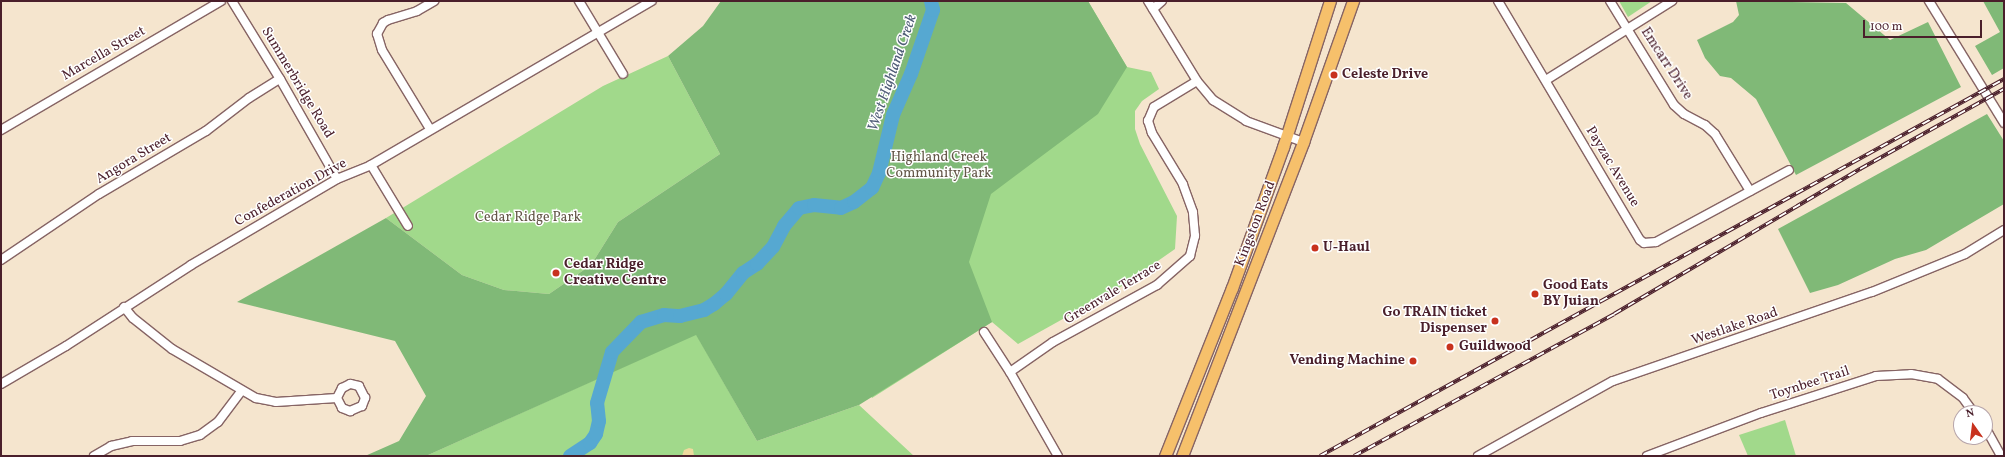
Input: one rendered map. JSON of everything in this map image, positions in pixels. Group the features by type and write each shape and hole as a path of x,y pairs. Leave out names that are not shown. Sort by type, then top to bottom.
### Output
{"main road":[{"name":"Kingston Road","path":"1167,453 1232,288 1286,137 1330,1"},
{"name":"Kingston Road","path":"1183,453 1303,142 1352,1"}],"street":[{"name":"Marcella Street","path":"1,130 221,1"},
{"name":"Summerbridge Road","path":"232,1 280,79 338,179"},
{"path":"430,130 382,50 377,34 382,23 417,11 434,1"},
{"path":"579,1 623,74"},
{"name":"Confederation Drive","path":"1,384 191,265 338,179 371,165 652,1"},
{"path":"1148,1 1196,81 1225,109 1246,121 1303,142"},
{"path":"1153,9 1162,1"},
{"name":"Payzac Avenue","path":"1498,1 1640,240 1644,242 1656,242 1750,190"},
{"name":"Emcarr Drive","path":"1610,1 1674,104 1715,134 1750,190"},
{"path":"1546,80 1672,1"},
{"path":"1929,1 2004,123"},
{"name":"Angora Street","path":"1,260 99,194 206,131 249,98 280,79"},
{"name":"Greenvale Terrace","path":"1010,372 1054,342 1156,285 1190,256 1195,236 1193,212 1183,184 1152,133 1148,121 1154,107 1196,81"},
{"path":"371,165 408,226"},
{"path":"1750,190 1789,170"},
{"name":"Westlake Road","path":"1478,456 1613,381 1872,292 1965,254 2004,230"},
{"path":"124,307 133,318 172,349 256,398 276,402 337,398"},
{"path":"984,332 1010,372 1058,456"},
{"name":"Toynbee Trail","path":"1647,456 1658,454 1761,413 1876,376 1911,374 1938,379 1963,398 1968,405"},
{"path":"94,456 111,446 132,441 180,441 204,433 218,422 241,390"},
{"path":"1993,442 2001,456"}],"green space":[{"name":"Highland Creek Community Park","path":"721,1 1088,1 1127,67 1151,72 1159,89 1142,101 1135,111 1135,129 1140,144 1177,216 1175,249 1122,286 1018,344 992,322 872,398"},
{"path":"721,1 1088,1 1127,67 1098,114 991,194 969,262 992,322 859,405 757,441 696,335 426,456 365,456 399,441 426,396 395,341 237,302 386,218 462,275 504,290 549,294 591,265 618,222 720,154 668,56 703,26"},
{"path":"1619,1 1652,1 1628,17"},
{"path":"1736,1 1846,3 1890,40 1928,22 1961,87 1796,175 1756,99 1731,78 1720,76 1705,58 1697,40 1733,22 1739,15"},
{"path":"1983,1 2004,1 2004,68 1992,75 1975,46 2000,32"},
{"name":"Cedar Ridge Park","path":"668,56 720,154 618,222 591,265 549,294 504,290 462,275 386,218 603,86"},
{"path":"1987,114 2004,141 2004,204 1926,250 1895,259 1838,285 1810,293 1778,229"},
{"path":"696,334 757,441 859,405 914,456 426,456"},
{"path":"1785,420 1796,456 1748,456 1739,435"}],"sand":[{"path":"689,448 693,449 694,456 682,456 684,450"}],"waterway":[{"name":"West Highland Creek","path":"570,456 590,443 596,434 599,421 597,403 612,352 641,322 664,315 680,316 704,310 726,294 743,273 757,264 773,247 784,226 799,208 814,205 841,208 854,202 872,188 879,173 893,115 911,74 933,10 931,1"}],"railway":[{"path":"1320,456 2004,79"},
{"path":"1354,456 1614,314 1860,169 2004,89"}],"place":[{"name":"Celeste Drive","path":"1334,75"},
{"name":"U-Haul","path":"1315,248"},
{"name":"Cedar Ridge Creative Centre","path":"556,273"},
{"name":"Good Eats BY Juian","path":"1535,294"},
{"name":"Go TRAIN ticket Dispenser","path":"1495,321"},
{"name":"Guildwood","path":"1450,347"},
{"name":"Vending Machine","path":"1413,361"}]}
